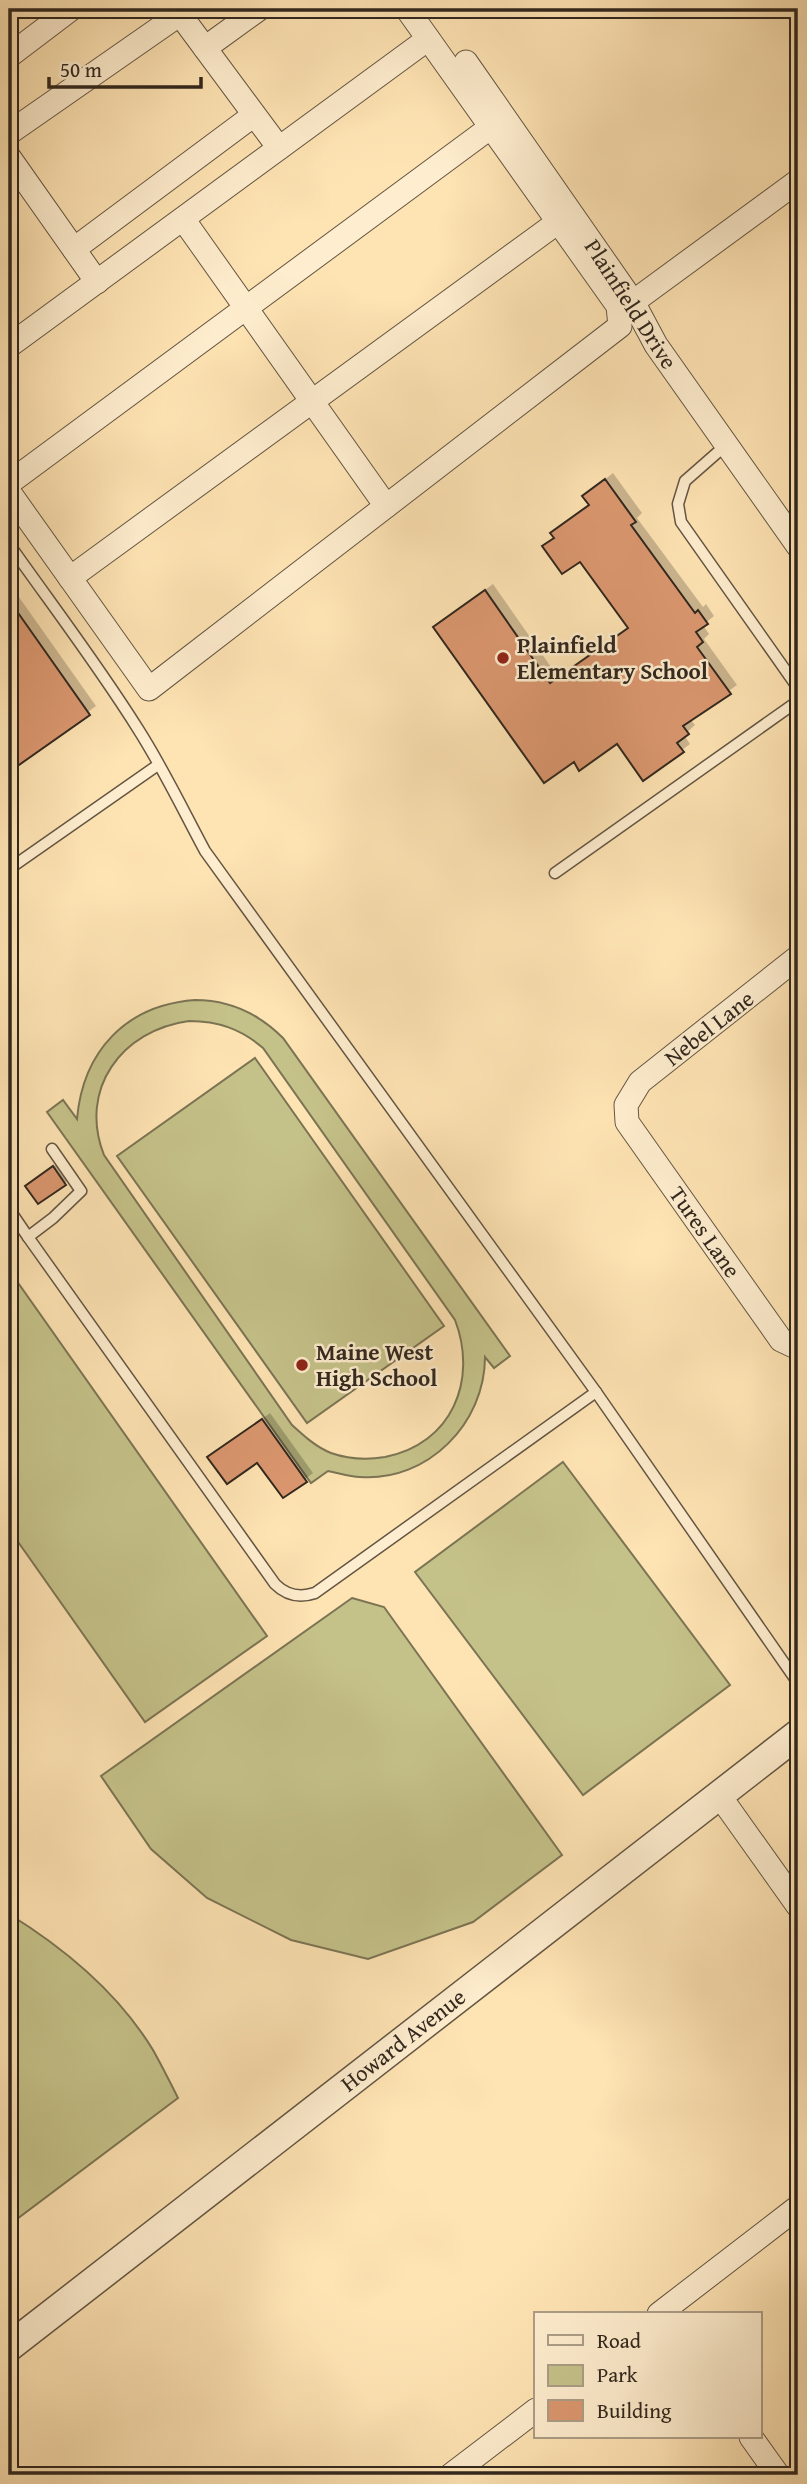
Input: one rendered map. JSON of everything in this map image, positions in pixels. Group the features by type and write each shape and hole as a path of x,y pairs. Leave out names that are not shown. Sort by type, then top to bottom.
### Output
{"street":[{"path":"9,55 71,9"},
{"path":"205,48 259,9"},
{"path":"9,492 149,689 620,326 618,306 407,9"},
{"path":"9,133 178,11 279,148"},
{"path":"9,346 428,39"},
{"name":"Plainfield Drive","path":"466,62 634,302 656,345 798,546"},
{"path":"74,249 254,115"},
{"path":"9,483 491,127"},
{"path":"9,157 17,185 74,249 97,282"},
{"path":"634,302 798,181"},
{"path":"183,219 386,506"},
{"path":"70,578 558,222"},
{"name":"Nebel Lane","path":"626,1105 640,1082 798,957"},
{"name":"Tures Lane","path":"626,1105 627,1122 781,1340 798,1348"},
{"name":"Howard Avenue","path":"9,2347 798,1734"},
{"path":"719,1795 798,1906"},
{"path":"664,2312 798,2207"},
{"path":"451,2475 534,2412"},
{"path":"752,2438 778,2475"}],"lane":[{"path":"726,445 685,481 678,504 681,522 798,688"},
{"path":"9,544 104,677 177,795 205,851 596,1392 798,1684"},
{"path":"555,873 798,701"},
{"path":"9,869 159,765"},
{"path":"29,1237 80,1191 52,1149"},
{"path":"9,1209 275,1584 295,1596 315,1593 324,1588 596,1392"}],"green space":[{"path":"195,1000 232,1005 264,1022 283,1038 510,1356 494,1368 485,1357 475,1404 448,1444 429,1459 408,1470 385,1476 356,1477 328,1471 311,1483 47,1112 63,1100 77,1119 88,1072 112,1036 148,1011","holes":["200,1021 238,1031 263,1048 455,1320 463,1365 461,1386 454,1406 443,1424 427,1439 408,1450 378,1458 344,1457 320,1448 292,1425 104,1155 97,1131 97,1107 102,1086 112,1067 126,1050 144,1036 165,1027"]},
{"path":"255,1058 444,1326 307,1423 117,1156"},
{"path":"9,1270 267,1636 145,1722 9,1529"},
{"path":"563,1462 730,1685 583,1795 415,1572"},
{"path":"352,1598 384,1607 562,1855 473,1922 368,1959 291,1940 207,1898 151,1849 101,1776"},
{"path":"9,1914 70,1957 107,1991 153,2050 178,2098 9,2225"}],"building":[{"path":"605,479 636,522 631,525 695,613 698,610 708,624 696,632 703,642 697,647 731,694 683,726 689,734 677,743 684,752 643,781 617,744 579,771 574,762 544,783 433,627 485,590 550,683 628,628 580,562 562,574 542,546 554,538 550,533 589,505 582,496"},
{"path":"9,600 90,715 9,772"},
{"path":"53,1166 66,1185 38,1204 25,1186"},
{"path":"262,1419 307,1482 283,1498 257,1463 227,1484 207,1457"}],"place":[{"name":"Plainfield Elementary School","path":"503,658"},
{"name":"Maine West High School","path":"302,1365"}]}
